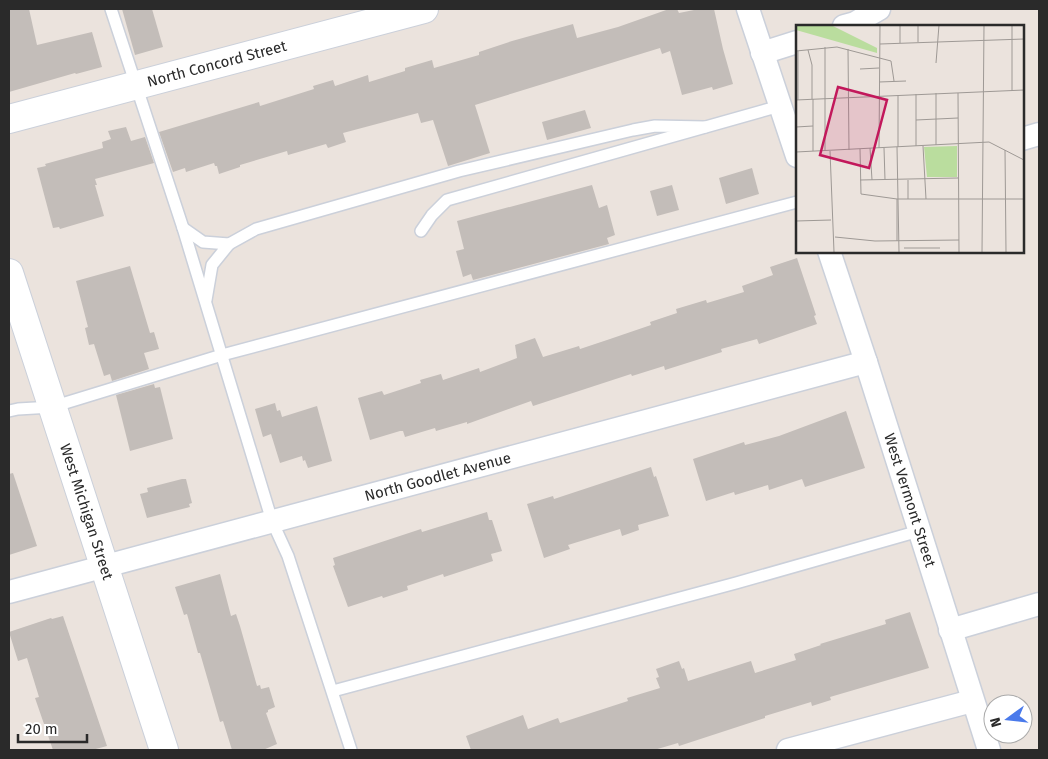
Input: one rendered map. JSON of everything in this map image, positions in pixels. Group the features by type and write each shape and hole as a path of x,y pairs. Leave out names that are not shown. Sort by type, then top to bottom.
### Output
{"main road":[{"name":"North Concord Street","path":"9,119 424,9"},
{"name":"West Michigan Street","path":"9,273 164,750"}],"street":[{"path":"748,9 796,153"},
{"path":"848,25 856,23 879,9"},
{"path":"762,53 796,42"},
{"path":"1023,139 1039,134"},
{"name":"West Vermont Street","path":"829,252 989,750"},
{"name":"North Goodlet Avenue","path":"9,592 866,362"},
{"path":"950,630 1039,604"},
{"path":"788,750 972,700"}],"lane":[{"path":"111,9 206,301 272,521 288,556 351,750"},
{"path":"421,231 432,215 447,200 780,106"},
{"path":"206,301 212,265 229,244 256,229 459,171 640,129 655,126 704,127"},
{"path":"9,411 52,406 222,355 796,202"},
{"path":"183,228 203,242 229,244"},
{"path":"333,690 726,586 919,531"}],"building":[{"path":"9,9 29,9 37,45 92,32 102,67 9,92"},
{"path":"122,9 152,9 163,47 135,55"},
{"path":"669,9 677,9 679,13 699,9 714,9 733,84 713,90 712,87 682,95 670,51 662,54 660,48 475,105 490,153 448,166 433,120 421,123 418,113 343,133 346,142 328,148 326,144 288,155 287,151 240,165 240,167 219,174 214,163 186,172 185,168 173,172 159,132 259,102 260,106 314,89 313,86 333,80 335,86 368,75 369,82 432,60 434,68 479,55 479,52 512,41 573,24 577,38 618,27"},
{"path":"585,110 591,128 547,140 542,122"},
{"path":"126,127 131,141 145,137 154,163 95,179 104,216 60,229 59,227 53,228 37,168 46,166 45,164 103,148 102,142 111,139 108,131"},
{"path":"752,168 759,194 726,204 719,178"},
{"path":"592,185 599,208 607,205 615,235 607,238 609,244 473,280 471,274 463,277 456,251 464,249 457,221"},
{"path":"672,185 679,210 657,216 650,191"},
{"path":"797,258 816,315 814,316 817,324 759,344 757,339 721,349 722,352 665,370 664,366 632,376 631,374 533,406 531,401 467,424 467,422 436,431 435,428 405,437 403,431 400,431 370,440 358,398 382,391 384,395 421,383 420,380 441,374 443,380 479,368 480,372 517,358 515,345 535,338 543,357 579,346 580,349 651,325 650,322 677,313 676,309 706,300 707,303 744,292 742,286 773,275 770,267"},
{"path":"130,266 150,333 154,332 159,349 144,353 149,369 112,381 110,374 104,376 94,344 89,345 85,328 88,327 76,281"},
{"path":"154,384 155,388 160,387 173,439 130,451 116,395"},
{"path":"275,403 277,411 280,410 282,417 317,406 332,461 308,468 302,456 280,463 271,434 263,437 255,409"},
{"path":"846,411 865,468 805,487 802,479 769,490 768,485 735,495 734,492 706,501 693,459 744,442 745,445 779,436"},
{"path":"651,467 654,477 656,476 669,516 638,525 639,530 622,536 620,529 568,545 570,549 544,558 527,504 553,496 554,499"},
{"path":"13,473 37,546 9,555 9,474"},
{"path":"186,479 192,503 189,504 190,507 147,518 140,494 148,492 147,488"},
{"path":"487,512 489,520 492,520 502,551 491,554 493,561 444,577 443,574 407,586 408,590 348,607 333,566 335,565 333,558 421,529 422,532"},
{"path":"220,574 231,616 236,614 257,686 260,685 261,689 269,687 275,707 266,713 277,744 263,750 232,750 223,721 220,722 187,614 184,615 175,587"},
{"path":"910,612 929,668 830,697 831,700 812,706 811,702 765,716 765,718 679,746 678,743 654,750 471,750 466,736 523,715 528,729 558,718 560,723 628,701 627,698 660,688 656,678 659,677 656,669 679,661 682,669 684,668 688,681 751,661 755,673 796,660 794,654 886,624 885,620"},
{"path":"63,616 107,746 92,750 53,750 35,698 39,697 27,658 18,661 9,632"}]}
